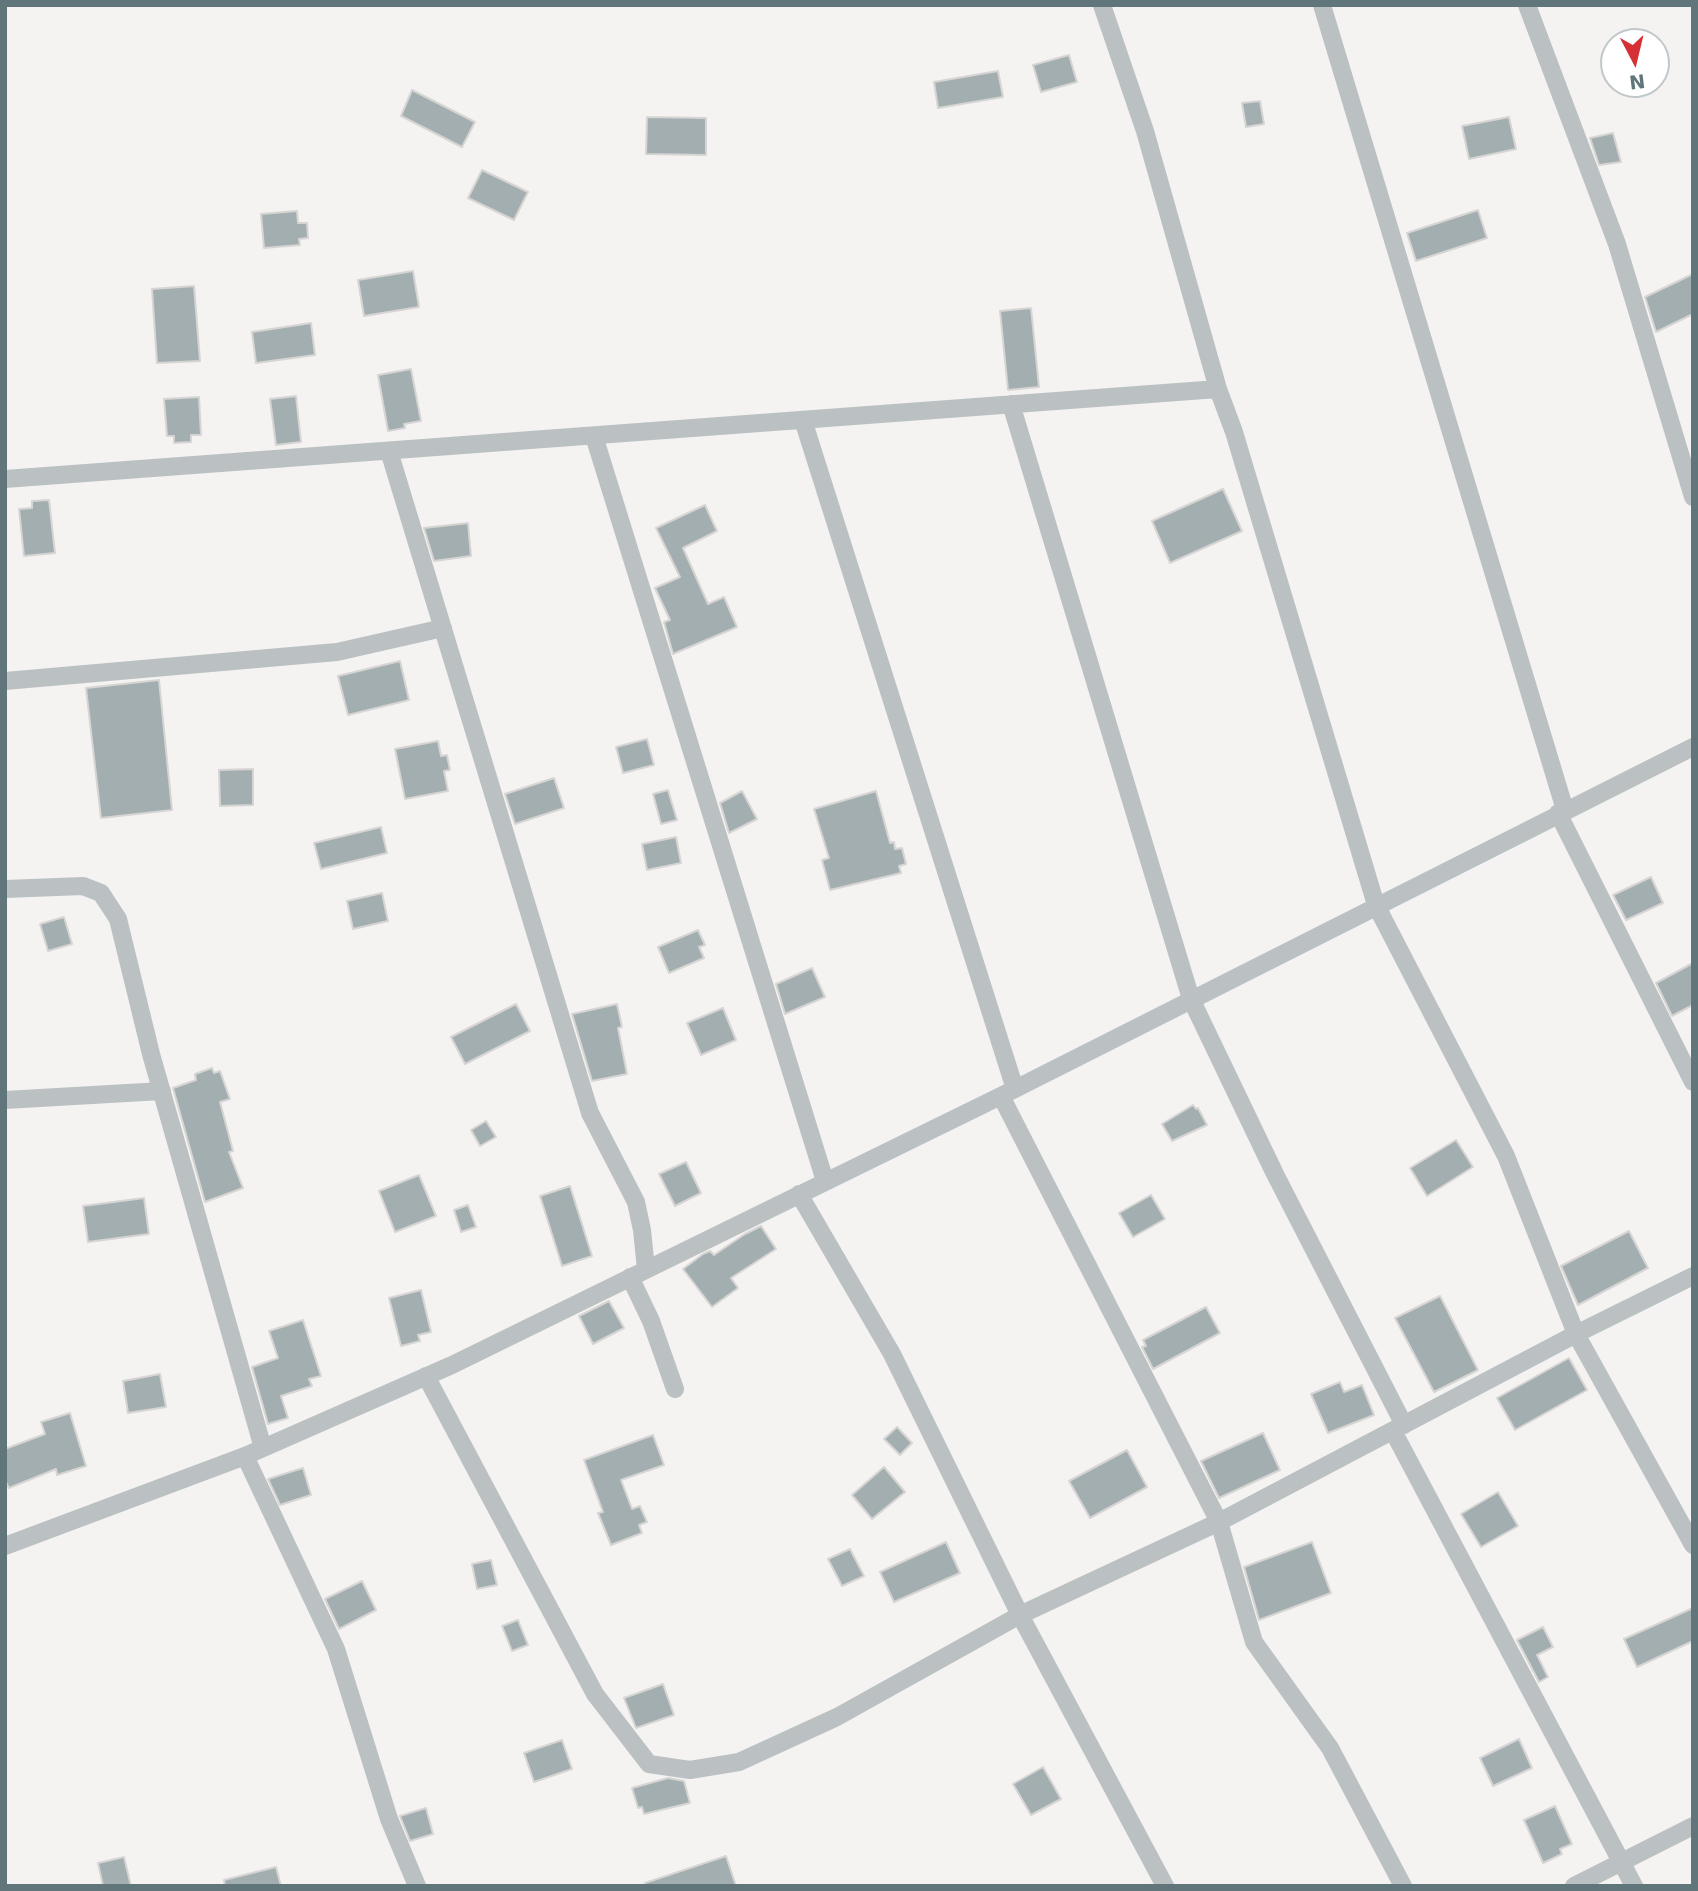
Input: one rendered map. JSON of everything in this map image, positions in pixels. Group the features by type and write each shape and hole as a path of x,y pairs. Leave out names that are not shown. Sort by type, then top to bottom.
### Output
{"street":[{"path":"1101,5 1145,131 1218,389 1234,432 1376,905 1506,1156 1576,1334 1693,1545"},
{"path":"1322,5 1562,812 1693,1082"},
{"path":"1527,5 1617,244 1693,497"},
{"path":"5,479 1218,389"},
{"path":"1010,404 1191,999 1398,1428 1634,1886"},
{"path":"803,420 1008,1092 1219,1522 1254,1642 1330,1748 1403,1886"},
{"path":"594,436 825,1181"},
{"path":"389,451 590,1113 636,1202 638,1273 651,1321 675,1389"},
{"path":"5,681 337,652 443,628"},
{"path":"5,1546 245,1456 426,1376 1008,1092 1693,747"},
{"path":"5,889 83,886 101,893 118,919 162,1091 263,1448"},
{"path":"5,1100 162,1091"},
{"path":"799,1194 892,1354 1020,1615 1165,1886"},
{"path":"426,1376 595,1694 649,1764 690,1770 739,1762 837,1717 1020,1615 1219,1522 1576,1334 1693,1276"},
{"path":"245,1456 336,1649 389,1819 417,1886"},
{"path":"1574,1886 1693,1826"}],"building":[{"path":"1069,55 1077,82 1041,92 1033,65"},
{"path":"998,71 1003,97 938,108 934,82"},
{"path":"412,90 475,122 462,147 401,116"},
{"path":"1260,101 1264,124 1246,127 1242,103"},
{"path":"647,117 706,118 706,155 646,154"},
{"path":"1509,117 1516,149 1469,159 1462,126"},
{"path":"1613,133 1621,162 1599,165 1590,138"},
{"path":"482,170 528,192 514,220 468,198"},
{"path":"1478,210 1487,238 1416,261 1407,233"},
{"path":"297,211 298,223 307,223 308,238 299,239 300,245 264,248 261,214"},
{"path":"413,271 419,307 364,316 358,280"},
{"path":"1693,274 1693,314 1656,332 1645,297"},
{"path":"194,286 200,361 157,363 152,289"},
{"path":"1031,308 1039,387 1008,390 1000,311"},
{"path":"311,323 315,355 256,363 252,332"},
{"path":"411,369 421,421 388,431 378,375"},
{"path":"296,396 301,442 276,445 270,399"},
{"path":"199,397 201,435 191,435 191,442 174,443 174,436 167,436 164,399"},
{"path":"1223,489 1242,531 1170,563 1152,521"},
{"path":"49,500 55,553 24,556 19,509 32,508 32,501"},
{"path":"705,505 717,531 683,548 708,604 724,597 737,627 673,654 664,622 670,620 655,588 680,577 656,528"},
{"path":"468,523 471,556 434,561 424,528"},
{"path":"400,661 409,700 348,715 338,676"},
{"path":"159,680 172,810 101,818 86,688"},
{"path":"647,739 654,765 623,773 616,747"},
{"path":"438,741 441,756 447,755 450,770 444,771 448,791 405,799 395,749"},
{"path":"253,769 253,805 220,806 219,770"},
{"path":"554,778 564,808 515,824 505,794"},
{"path":"668,790 677,820 661,824 653,794"},
{"path":"742,791 757,819 729,833 720,803"},
{"path":"876,791 890,843 894,842 895,849 902,848 906,864 899,866 901,873 830,890 822,860 829,858 814,809"},
{"path":"381,827 387,853 321,869 314,843"},
{"path":"676,837 681,863 647,870 642,844"},
{"path":"1651,877 1663,903 1626,920 1613,895"},
{"path":"382,893 388,921 353,929 347,901"},
{"path":"64,917 72,944 48,951 40,924"},
{"path":"698,930 705,945 699,947 704,958 669,973 658,947"},
{"path":"1693,963 1693,1005 1672,1016 1656,983"},
{"path":"812,968 825,997 785,1014 776,984"},
{"path":"516,1004 530,1031 465,1064 451,1037"},
{"path":"617,1004 622,1027 618,1028 627,1074 592,1081 572,1014"},
{"path":"723,1008 736,1040 701,1055 687,1023"},
{"path":"212,1068 214,1073 220,1071 230,1099 220,1102 233,1151 229,1152 243,1188 205,1202 173,1088 196,1080 195,1074"},
{"path":"1193,1105 1198,1108 1207,1125 1172,1141 1162,1124"},
{"path":"486,1121 496,1137 480,1146 471,1130"},
{"path":"1456,1140 1473,1167 1427,1196 1410,1168"},
{"path":"686,1162 701,1193 675,1206 659,1174"},
{"path":"419,1175 436,1216 395,1232 379,1191"},
{"path":"570,1186 592,1256 562,1266 540,1196"},
{"path":"1151,1195 1165,1219 1133,1237 1119,1213"},
{"path":"144,1198 149,1234 88,1242 83,1206"},
{"path":"468,1205 476,1227 461,1232 454,1210"},
{"path":"761,1226 776,1249 731,1278 738,1288 712,1307 683,1269 703,1254 710,1251 714,1255"},
{"path":"1629,1231 1648,1268 1578,1305 1561,1266"},
{"path":"421,1290 431,1332 418,1335 420,1341 401,1346 389,1298"},
{"path":"1440,1296 1478,1370 1434,1392 1395,1318"},
{"path":"609,1301 624,1328 593,1344 579,1316"},
{"path":"1206,1307 1220,1333 1153,1369 1142,1347 1146,1346 1143,1340"},
{"path":"303,1320 321,1376 309,1379 312,1386 281,1396 288,1418 268,1424 252,1367 278,1358 269,1331"},
{"path":"1569,1358 1587,1390 1515,1430 1497,1398"},
{"path":"160,1374 166,1407 128,1413 123,1381"},
{"path":"1340,1382 1344,1392 1362,1385 1374,1415 1328,1433 1311,1394"},
{"path":"70,1413 86,1466 57,1475 56,1469 9,1488 5,1480 5,1449 45,1434 41,1422"},
{"path":"897,1427 912,1443 900,1455 884,1439"},
{"path":"1263,1433 1280,1470 1219,1498 1201,1461"},
{"path":"653,1435 664,1465 621,1480 632,1509 640,1506 647,1522 639,1525 642,1533 611,1545 598,1513 603,1512 584,1460"},
{"path":"1127,1450 1147,1487 1090,1518 1069,1481"},
{"path":"884,1467 905,1492 872,1519 852,1495"},
{"path":"303,1468 311,1495 280,1505 268,1479"},
{"path":"1498,1492 1518,1526 1481,1547 1461,1514"},
{"path":"946,1542 960,1573 894,1602 880,1572"},
{"path":"1312,1542 1331,1593 1259,1620 1244,1567"},
{"path":"850,1549 864,1576 842,1586 828,1559"},
{"path":"491,1560 497,1585 477,1589 472,1564"},
{"path":"362,1581 376,1610 339,1629 325,1599"},
{"path":"1693,1608 1693,1641 1637,1667 1624,1639"},
{"path":"518,1620 528,1645 512,1651 502,1626"},
{"path":"1543,1627 1553,1647 1537,1655 1548,1677 1539,1682 1517,1640"},
{"path":"663,1684 674,1715 636,1728 624,1698"},
{"path":"1519,1739 1532,1768 1493,1786 1480,1758"},
{"path":"562,1740 572,1769 534,1782 524,1753"},
{"path":"1043,1767 1061,1799 1031,1815 1013,1784"},
{"path":"668,1778 684,1781 690,1803 644,1814 642,1807 638,1808 632,1788"},
{"path":"1555,1806 1572,1844 1560,1849 1562,1854 1543,1863 1524,1820"},
{"path":"426,1808 433,1834 410,1841 400,1816"},
{"path":"726,1856 736,1886 645,1886 645,1883"},
{"path":"124,1857 131,1886 103,1886 98,1863"},
{"path":"276,1867 281,1886 225,1886 224,1880"}]}
